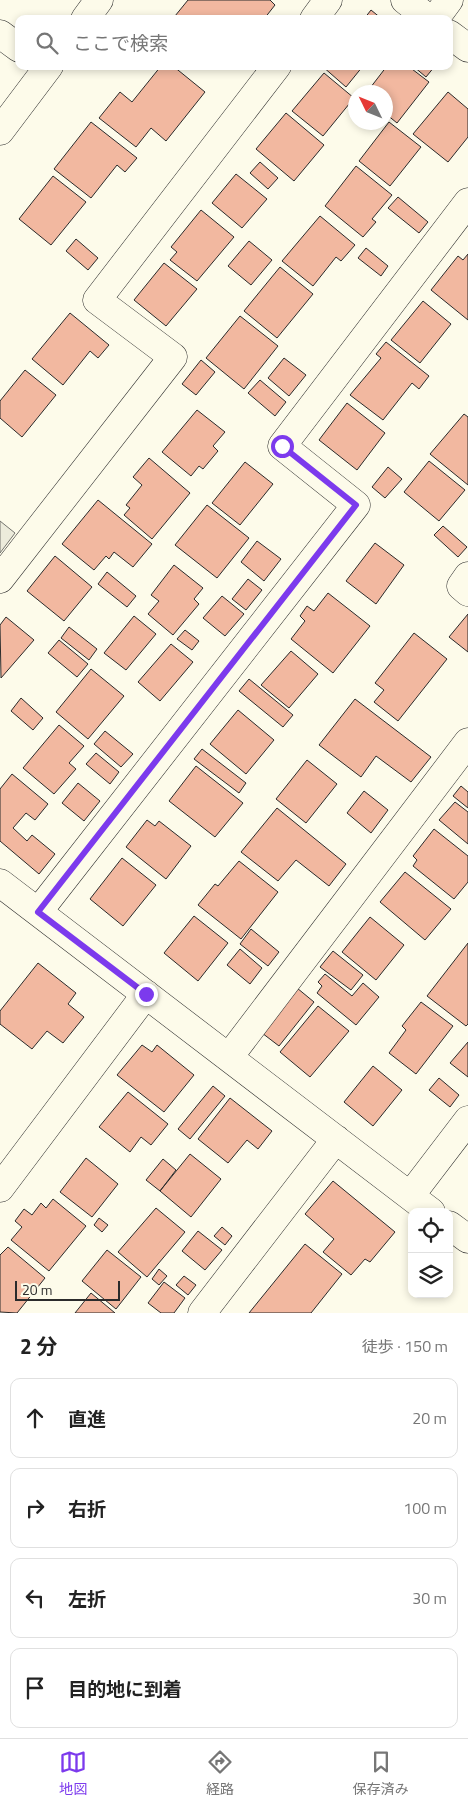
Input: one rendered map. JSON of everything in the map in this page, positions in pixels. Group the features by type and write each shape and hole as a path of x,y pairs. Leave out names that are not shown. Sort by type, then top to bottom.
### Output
{"street":[{"path":"88,15 99,0"},
{"path":"317,15 328,0"},
{"path":"405,0 424,15"},
{"path":"438,15 449,0"},
{"path":"0,34 15,45"},
{"path":"453,37 468,48"},
{"path":"0,131 44,70"},
{"path":"0,579 173,357 97,300 274,70"},
{"path":"38,912 356,505 282,446 468,202"},
{"path":"468,576 460,586 468,592"},
{"path":"229,1058 468,742"},
{"path":"0,883 421,1204 468,1120"},
{"path":"0,1188 146,994"},
{"path":"202,1313 336,1139"},
{"path":"453,1228 468,1240"}],"shaded area":[{"path":"0,521 15,533 0,553"}],"building":[{"path":"188,0 270,0 275,5 267,15 176,15"},
{"path":"371,10 377,15 367,15"},
{"path":"158,70 178,70 205,92 166,141 151,128 136,147 99,118 120,92 132,102"},
{"path":"327,70 360,70 346,87"},
{"path":"384,70 413,70 429,82 397,123 393,120 393,85 372,85"},
{"path":"418,70 432,70 426,77"},
{"path":"324,73 348,93 348,105 323,136 292,111"},
{"path":"448,92 468,109 468,137 448,162 413,134"},
{"path":"286,113 324,145 294,181 256,149"},
{"path":"91,122 137,158 125,172 117,165 91,198 54,169"},
{"path":"393,125 421,147 390,186 359,161 383,130 393,130"},
{"path":"260,162 278,178 268,189 250,173"},
{"path":"356,166 392,195 372,219 376,222 363,237 325,206"},
{"path":"236,174 267,199 242,228 212,203"},
{"path":"53,176 86,202 51,245 19,219"},
{"path":"398,197 428,222 419,233 388,208"},
{"path":"201,210 234,237 197,281 170,260 177,252 171,247"},
{"path":"320,216 355,245 341,261 336,257 313,286 282,261"},
{"path":"76,239 98,258 88,270 66,251"},
{"path":"249,241 272,260 251,285 228,266"},
{"path":"366,248 388,266 381,276 358,258"},
{"path":"468,254 468,320 431,290 458,256 463,260"},
{"path":"164,263 197,289 166,326 134,300"},
{"path":"280,267 313,294 277,338 244,311"},
{"path":"423,301 451,324 420,363 391,340"},
{"path":"70,313 109,345 98,358 90,351 63,385 32,359"},
{"path":"240,316 278,346 244,389 206,358"},
{"path":"386,342 429,376 419,389 412,383 383,420 350,395 381,358 376,354"},
{"path":"284,358 306,375 289,396 268,378"},
{"path":"201,360 215,372 196,395 182,384"},
{"path":"25,370 56,395 22,437 0,418 0,401"},
{"path":"260,380 286,402 275,416 248,393"},
{"path":"347,403 385,433 357,470 319,440"},
{"path":"197,410 225,432 213,446 218,451 203,469 199,466 191,476 162,452"},
{"path":"464,414 468,417 468,485 430,454"},
{"path":"149,458 190,493 152,539 124,515 130,508 126,505 142,485 133,477"},
{"path":"429,461 465,490 439,521 404,492"},
{"path":"245,462 273,484 240,525 212,503"},
{"path":"388,467 402,479 385,498 372,487"},
{"path":"98,500 152,544 133,567 114,552 109,559 106,556 94,570 62,544"},
{"path":"207,505 249,538 217,578 175,545"},
{"path":"443,526 467,547 458,557 434,535"},
{"path":"257,541 281,559 264,581 241,562"},
{"path":"375,543 404,565 376,604 346,581"},
{"path":"55,556 92,587 64,621 27,591"},
{"path":"174,565 203,588 194,599 199,604 173,635 148,614 159,601 151,595"},
{"path":"107,572 136,596 127,607 98,584"},
{"path":"248,579 262,590 246,610 232,599"},
{"path":"328,593 370,626 333,673 291,639 305,621 300,616 307,606 314,611"},
{"path":"222,596 244,614 225,636 203,618"},
{"path":"468,614 468,652 449,637"},
{"path":"134,616 156,634 126,670 104,653"},
{"path":"6,617 34,640 1,678 0,625"},
{"path":"69,627 97,649 89,660 61,638"},
{"path":"185,630 199,641 192,650 177,639"},
{"path":"414,633 447,659 398,721 374,702 384,690 375,683"},
{"path":"59,640 88,664 77,677 48,653"},
{"path":"171,644 193,662 160,701 138,682"},
{"path":"291,651 318,674 289,708 261,685"},
{"path":"91,669 124,696 88,739 56,712"},
{"path":"249,679 293,715 283,727 239,691"},
{"path":"21,698 43,718 33,730 11,711"},
{"path":"355,699 431,757 411,782 376,756 361,777 319,745"},
{"path":"238,710 274,740 246,774 210,744"},
{"path":"59,725 84,746 69,763 76,769 54,794 23,768"},
{"path":"105,731 133,754 121,767 94,744"},
{"path":"202,749 246,783 239,793 194,759"},
{"path":"96,753 119,772 110,784 86,764"},
{"path":"307,760 337,784 306,823 276,799"},
{"path":"196,766 243,803 215,837 169,801"},
{"path":"12,774 48,804 35,820 26,813 13,828 27,841 32,835 55,854 39,874 0,841 0,789"},
{"path":"78,783 100,801 84,821 62,803"},
{"path":"461,786 468,792 468,808 453,796"},
{"path":"364,791 388,810 371,833 347,813"},
{"path":"455,802 468,812 468,844 439,820"},
{"path":"277,808 346,864 329,886 296,860 278,881 241,852"},
{"path":"147,820 155,826 159,821 191,846 166,879 126,847"},
{"path":"434,829 468,856 468,882 454,899 413,866 417,860 413,856"},
{"path":"122,858 156,885 123,926 90,899"},
{"path":"239,861 278,892 241,939 198,905 215,884 218,886"},
{"path":"405,872 451,909 425,940 380,902"},
{"path":"194,916 228,943 198,981 164,953"},
{"path":"370,917 404,945 376,980 342,952"},
{"path":"251,929 279,952 268,966 240,944"},
{"path":"468,943 468,1024 466,1026 427,996"},
{"path":"240,949 262,968 250,984 227,965"},
{"path":"333,951 363,975 351,990 320,967"},
{"path":"38,963 76,993 68,1004 84,1017 63,1043 47,1031 32,1049 0,1024 0,1011"},
{"path":"325,974 352,996 363,983 379,997 356,1025 317,993 322,986 318,982"},
{"path":"297,988 314,1002 279,1046 262,1033"},
{"path":"421,1002 453,1026 416,1074 389,1053 406,1030 402,1026"},
{"path":"318,1006 349,1031 310,1077 280,1052"},
{"path":"468,1042 468,1077 450,1063"},
{"path":"142,1045 152,1052 157,1045 194,1075 164,1112 117,1075"},
{"path":"373,1066 402,1090 373,1126 344,1102"},
{"path":"439,1078 459,1095 450,1107 429,1090"},
{"path":"213,1086 225,1096 190,1139 178,1129"},
{"path":"128,1092 168,1124 151,1145 141,1137 130,1152 99,1127"},
{"path":"230,1098 272,1131 258,1149 247,1140 228,1163 198,1139"},
{"path":"190,1154 221,1179 191,1217 160,1191"},
{"path":"86,1158 118,1184 92,1217 60,1192"},
{"path":"163,1159 176,1170 160,1191 146,1180"},
{"path":"333,1181 395,1232 370,1262 365,1259 351,1275 323,1252 334,1239 305,1214"},
{"path":"53,1199 86,1226 49,1271 11,1240 22,1227 15,1221 24,1209 32,1215 41,1203 46,1208"},
{"path":"156,1208 185,1232 147,1277 118,1252"},
{"path":"99,1218 108,1225 102,1232 94,1225"},
{"path":"222,1227 232,1236 225,1245 214,1236"},
{"path":"198,1231 222,1250 205,1270 182,1251"},
{"path":"305,1244 342,1274 311,1313 249,1313"},
{"path":"8,1247 45,1278 17,1313 0,1312 0,1255"},
{"path":"107,1250 141,1277 116,1309 82,1281"},
{"path":"159,1269 167,1276 159,1285 152,1279"},
{"path":"184,1276 196,1285 188,1295 176,1285"},
{"path":"164,1282 185,1298 174,1313 161,1313 148,1303"},
{"path":"91,1293 115,1313 75,1313"}],"route":[{"path":"146,994 38,912 356,505 282,446"}]}
